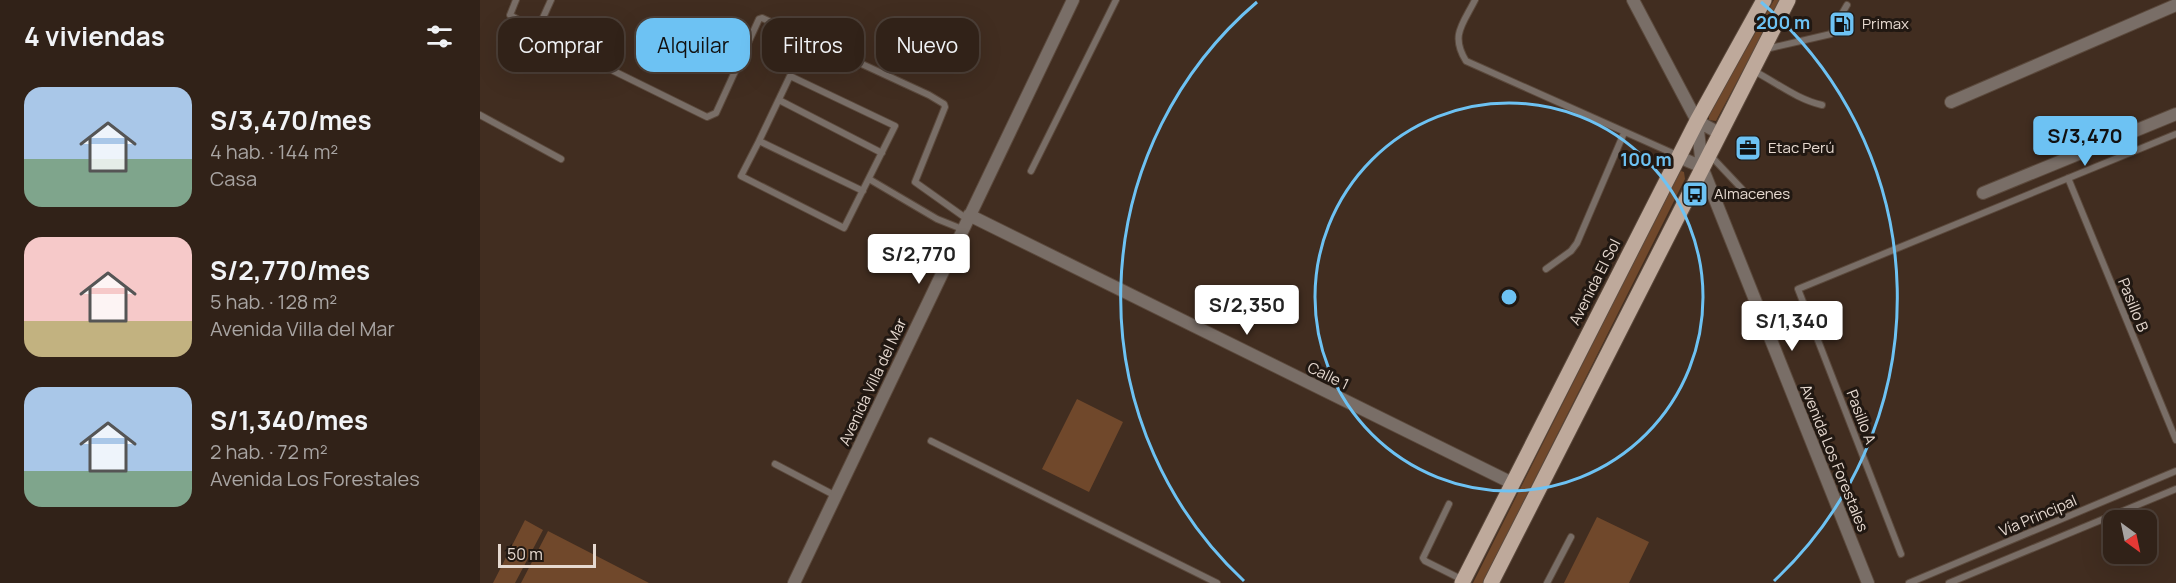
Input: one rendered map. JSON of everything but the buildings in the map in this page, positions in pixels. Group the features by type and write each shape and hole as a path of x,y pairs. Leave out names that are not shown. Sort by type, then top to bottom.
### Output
{"main road":[{"name":"Avenida El Sol","path":"1462,582 1697,121 1764,0"},
{"path":"1491,583 1788,0"}],"street":[{"name":"Avenida Villa del Mar","path":"794,583 1073,0"},
{"path":"1633,0 1697,121 1719,133"},
{"path":"1951,102 2176,5"},
{"path":"1983,193 2176,114"},
{"name":"Avenida Los Forestales","path":"1697,121 1706,160 1868,583"},
{"path":"1679,157 1706,160"},
{"name":"Calle 1","path":"966,221 1512,483"}],"lane":[{"path":"515,18 510,15 516,0"},
{"path":"543,18 552,0"},
{"path":"1031,171 1116,0"},
{"path":"1475,0 1457,36 1460,50 1466,61 1679,157"},
{"path":"1840,17 1846,5"},
{"path":"617,72 710,117 716,113 759,19 765,18 944,104 945,107 915,182 966,221"},
{"path":"1762,50 1831,34 1835,26"},
{"path":"1752,70 1800,97 1822,105"},
{"path":"790,76 895,126 844,228 741,176 759,141 790,76"},
{"path":"779,100 882,153"},
{"path":"480,115 561,159"},
{"path":"1546,269 1571,251 1577,243 1624,133"},
{"path":"2068,178 2176,134"},
{"path":"759,141 863,191"},
{"path":"1706,160 1742,189"},
{"name":"Pasillo A","path":"1901,554 1798,289 2068,178"},
{"name":"Pasillo B","path":"2068,178 2176,440"},
{"path":"869,179 937,219 966,221"},
{"path":"931,441 1217,583"},
{"path":"775,464 836,496"},
{"name":"Vía Principal","path":"1909,583 2176,471"},
{"path":"1949,583 2176,489"},
{"path":"1449,504 1423,558 1462,582"},
{"path":"1547,583 1571,537"}],"shaded area":[{"path":"1774,0 1781,0 1716,121 1709,120 1709,114"},
{"path":"1684,172 1685,179 1483,583 1473,583 1678,173"},
{"path":"1077,399 1123,422 1089,492 1042,469"},
{"path":"1597,517 1649,542 1629,583 1564,583"},
{"path":"525,520 543,530 515,583 493,583"},
{"path":"548,531 649,583 521,583"}],"place":[{"name":"Primax","path":"1842,24"},
{"name":"Etac Perú","path":"1748,148"},
{"name":"Almacenes","path":"1695,194"}]}
